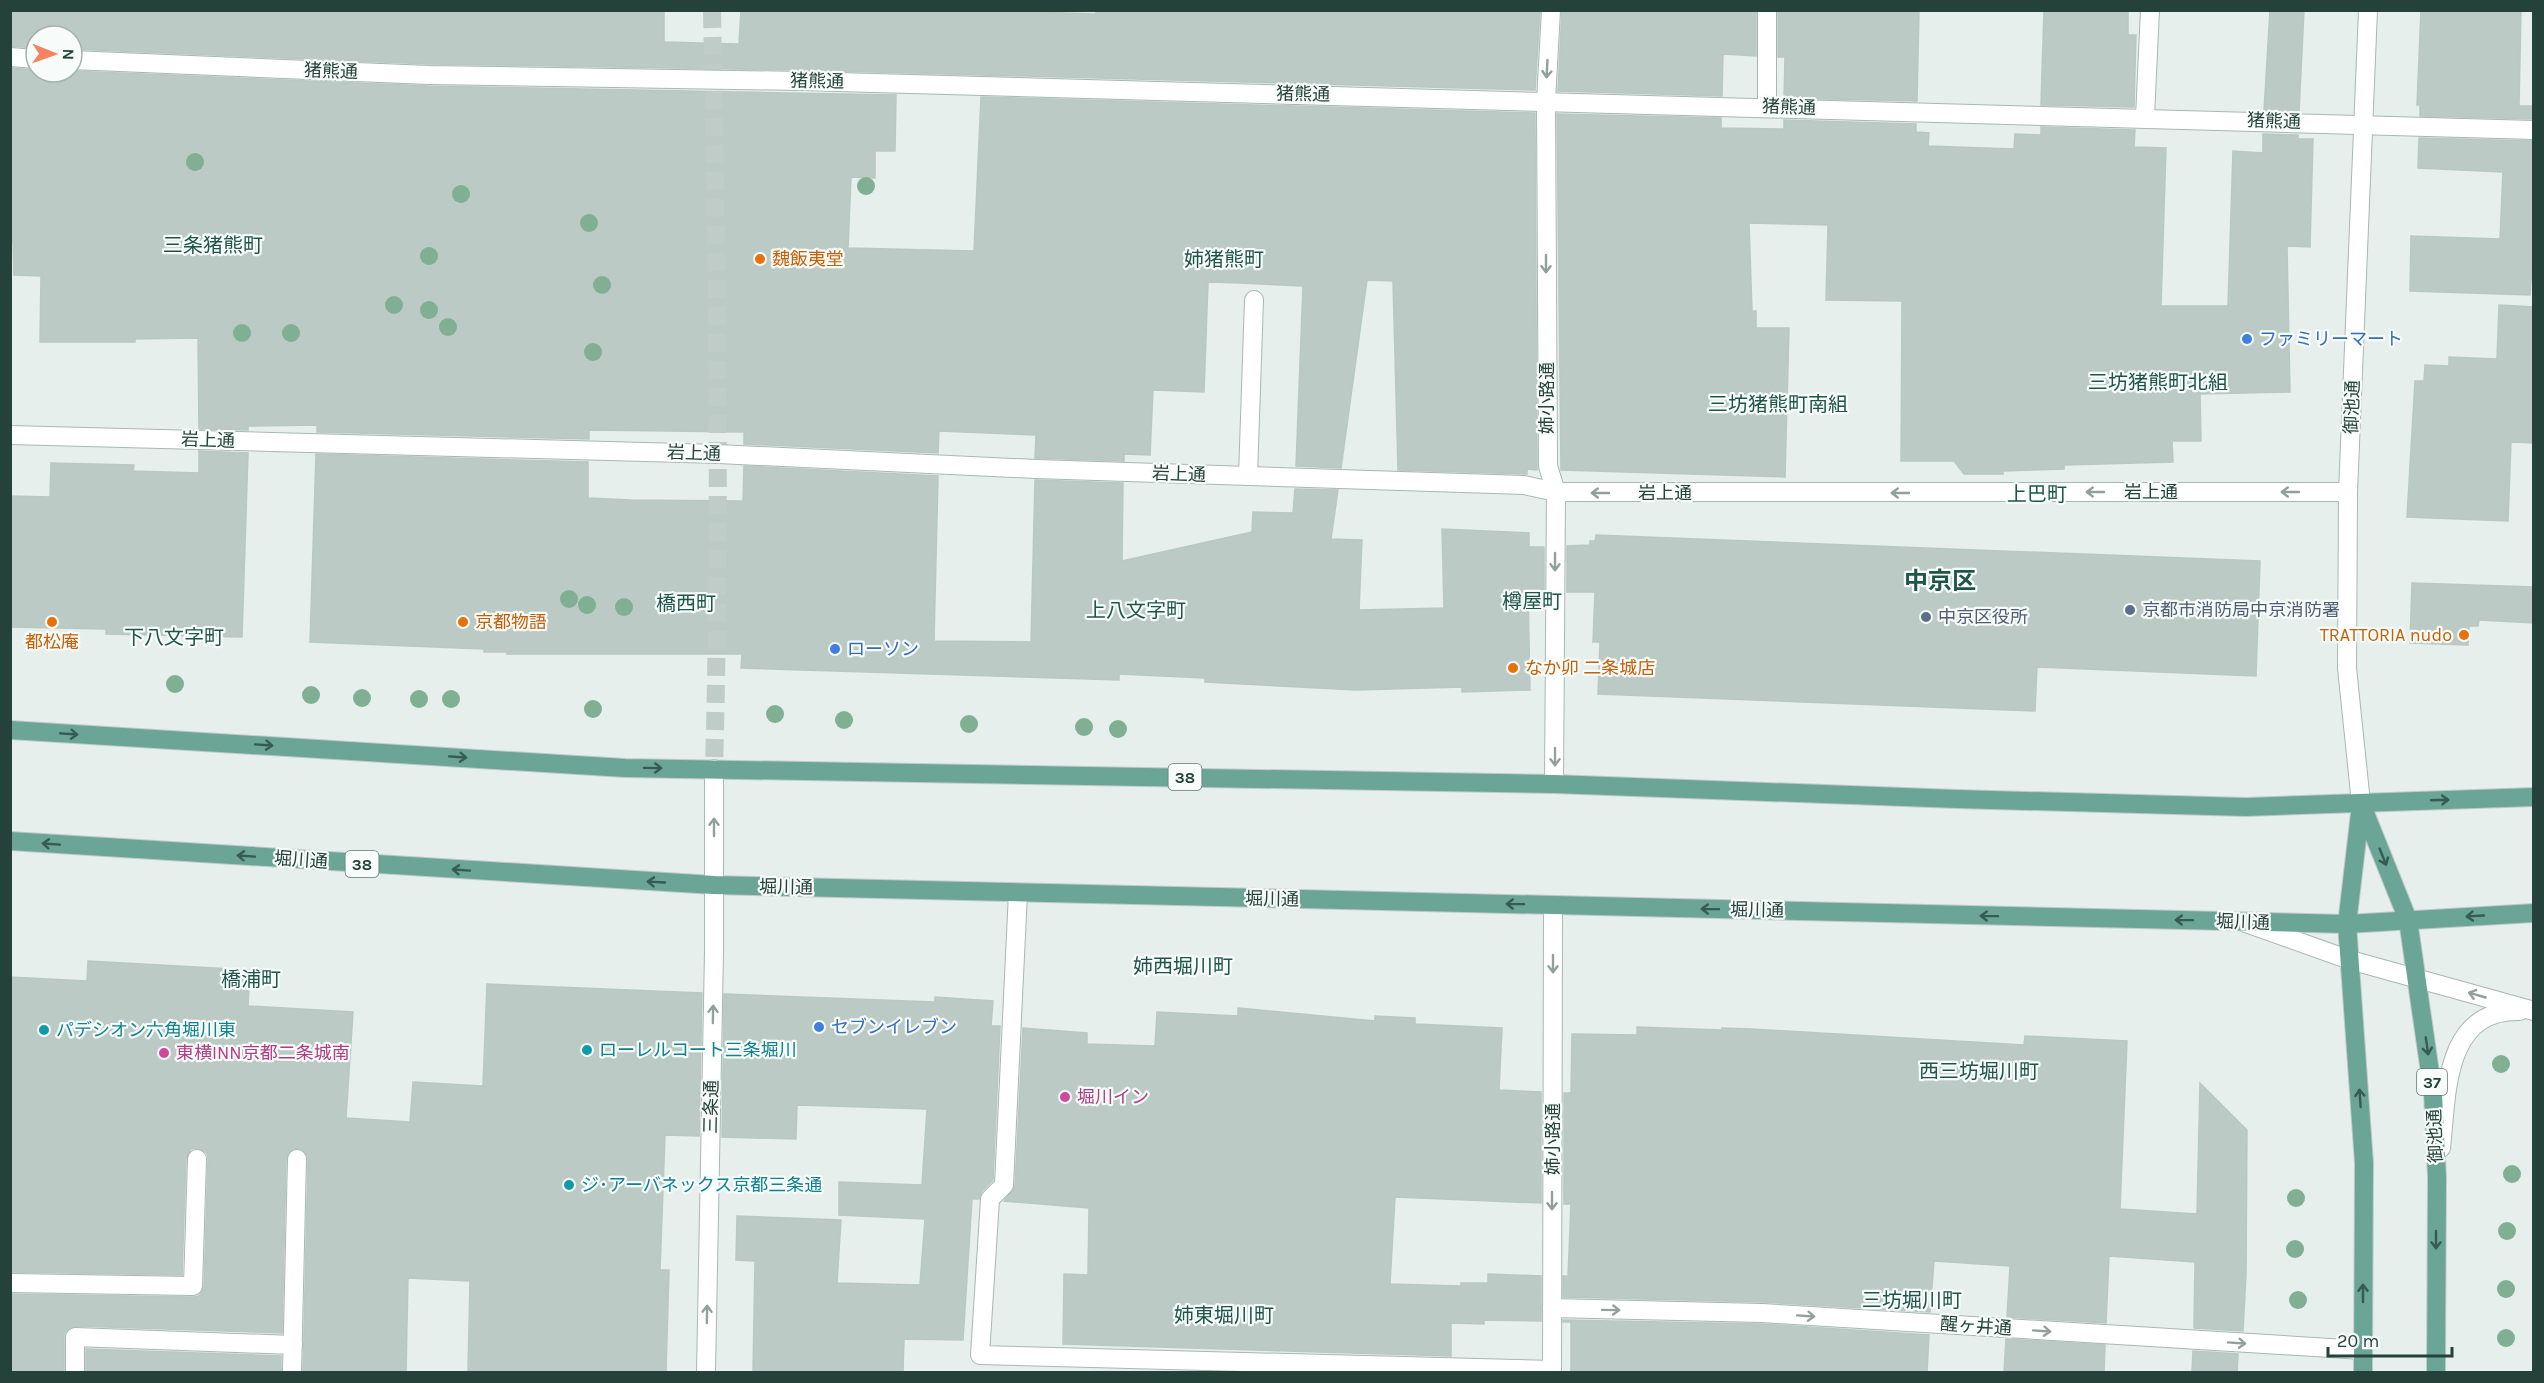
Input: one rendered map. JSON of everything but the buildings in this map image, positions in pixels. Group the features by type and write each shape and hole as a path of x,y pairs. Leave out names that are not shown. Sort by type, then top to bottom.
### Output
{"main road":[{"name":"38","path":"10,730 625,768 1554,784 1957,800 2223,806 2361,803"},
{"path":"2361,803 2534,797"},
{"name":"御池通","path":"2361,803 2408,920 2433,1093 2437,1178 2436,1372"},
{"name":"御池通","path":"2361,803 2347,924 2364,1163 2363,1372"},
{"name":"堀川通","path":"10,841 714,885 2347,924 2534,913"}],"street":[{"name":"姉小路通","path":"1551,10 1546,100 1548,466 1556,492 1554,784"},
{"path":"1767,10 1767,107"},
{"path":"2145,117 2150,10"},
{"name":"御池通","path":"2361,803 2347,668 2348,492 2368,10"},
{"name":"猪熊通","path":"84,61 429,75 802,81 1546,100 2534,130"},
{"path":"1248,476 1254,300"},
{"name":"岩上通","path":"10,435 718,454 1036,469 1524,485 1556,492 2348,492"},
{"name":"三条通","path":"706,1372 714,769"},
{"path":"1018,893 1004,1185 990,1199 980,1355 1552,1371"},
{"name":"姉小路通","path":"1552,1371 1553,905"},
{"path":"2244,922 2350,960 2534,1012"},
{"path":"2437,1178 2447,1093 2456,1052 2463,1036 2475,1024 2490,1015 2508,1011 2534,1012"},
{"path":"10,1283 193,1286 197,1159"},
{"path":"292,1372 297,1159"},
{"name":"醒ヶ井通","path":"1552,1308 1762,1313 2363,1350"},
{"path":"75,1372 75,1337 293,1344"}],"tunnel":[{"path":"712,10 718,484 714,769"}],"place":[{"name":"魏飯夷堂","path":"760,259"},
{"name":"ファミリーマート","path":"2247,339"},
{"name":"京都市消防局中京消防署","path":"2130,610"},
{"name":"中京区役所","path":"1926,617"},
{"name":"都松庵","path":"52,622"},
{"name":"京都物語","path":"463,622"},
{"name":"TRATTORIA nudo","path":"2464,635"},
{"name":"ローソン","path":"835,649"},
{"name":"なか卯 二条城店","path":"1513,668"},
{"name":"セブンイレブン","path":"819,1027"},
{"name":"パデシオン六角堀川東","path":"44,1030"},
{"name":"ローレルコート三条堀川","path":"587,1050"},
{"name":"東横INN京都二条城南","path":"164,1053"},
{"name":"堀川イン","path":"1065,1097"},
{"name":"ジ･アーバネックス京都三条通","path":"569,1185"}],"district":[{"name":"三条猪熊町","path":"213,245"},
{"name":"姉猪熊町","path":"1224,259"},
{"name":"三坊猪熊町北組","path":"2158,382"},
{"name":"三坊猪熊町南組","path":"1778,404"},
{"name":"上巴町","path":"2037,494"},
{"name":"中京区","path":"1940,581"},
{"name":"樽屋町","path":"1532,601"},
{"name":"橋西町","path":"686,603"},
{"name":"上八文字町","path":"1136,610"},
{"name":"下八文字町","path":"174,637"},
{"name":"姉西堀川町","path":"1183,966"},
{"name":"橋浦町","path":"251,979"},
{"name":"西三坊堀川町","path":"1979,1071"},
{"name":"三坊堀川町","path":"1912,1300"},
{"name":"姉東堀川町","path":"1224,1315"}]}
